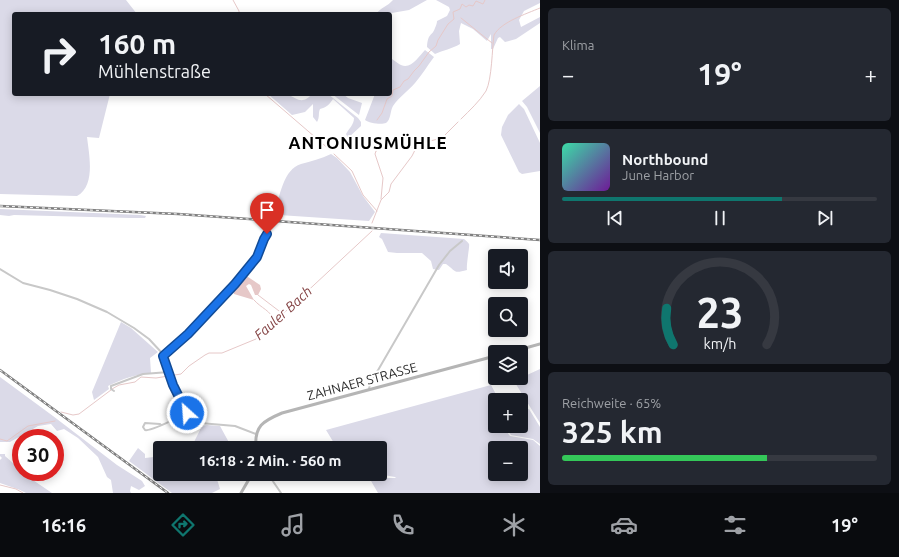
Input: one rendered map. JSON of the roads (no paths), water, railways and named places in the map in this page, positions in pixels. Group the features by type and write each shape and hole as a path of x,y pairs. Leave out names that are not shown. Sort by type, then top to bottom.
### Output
{"main road":[{"path":"528,347 540,344"},
{"name":"ZAHNAER STRASSE","path":"256,434 257,429 262,424 282,413 488,358"},
{"path":"256,434 256,441"},
{"path":"241,493 248,481"}],"street":[{"path":"163,356 188,334 235,284 257,257 267,234"},
{"path":"369,389 370,384 439,265 450,251 462,241"},
{"path":"0,269 23,283 77,299 111,314 147,337 157,347 163,356 187,413 192,419 200,423 233,425 256,434"},
{"path":"114,391 111,389 111,386 132,377 143,374 169,373"},
{"path":"161,426 160,424 145,423 143,427 145,430 149,431 161,426 187,413"},
{"path":"273,481 281,493"}],"waterway":[{"path":"233,0 239,12"},
{"path":"377,120 382,113 387,99 392,96 393,90 400,87 404,81 408,79 429,52 436,46 448,24 454,19 453,12 460,9 462,4 466,7 469,5 473,6 476,1 483,4 485,0"},
{"name":"Fauler Bach","path":"461,119 486,91 491,72 494,35 497,30 508,22 540,8"},
{"path":"461,18 492,43"},
{"path":"267,96 330,150"},
{"name":"Fauler Bach","path":"372,223 381,200 389,192 391,184 412,156 418,144 442,138 458,122"},
{"path":"384,149 415,147"},
{"path":"381,149 376,151 375,154 383,178 381,199"},
{"path":"334,154 352,171 363,195 377,211"},
{"name":"Fauler Bach","path":"112,389 119,385 135,382 141,377 156,378 181,374 189,366 209,353 222,353 256,339 372,231"},
{"path":"258,295 283,314"},
{"path":"254,300 268,311 275,321"},
{"name":"Fauler Bach","path":"61,412 73,415 79,414 111,390"},
{"name":"Fauler Bach","path":"0,439 7,441 28,426 55,421"},
{"path":"0,485 16,489 23,493"}],"railway":[{"path":"0,206 178,214 540,240"},
{"path":"0,370 168,493"}],"district":[{"name":"ANTONIUSMÜHLE","path":"368,142"}]}
